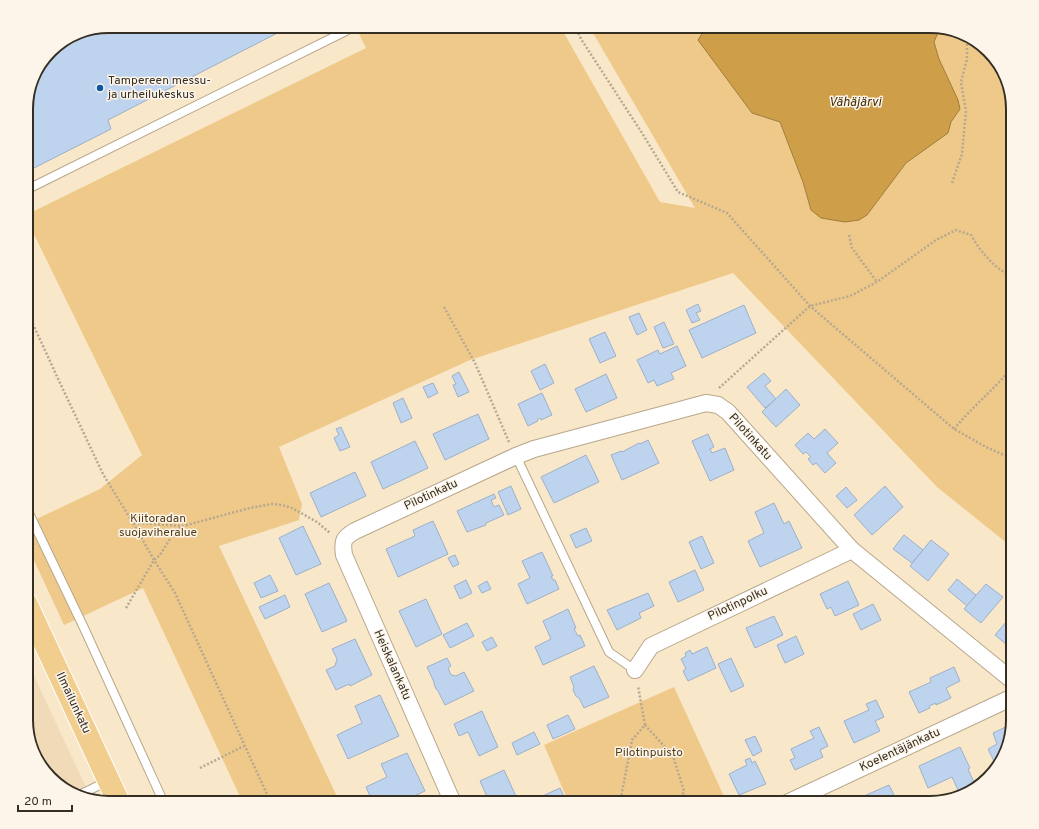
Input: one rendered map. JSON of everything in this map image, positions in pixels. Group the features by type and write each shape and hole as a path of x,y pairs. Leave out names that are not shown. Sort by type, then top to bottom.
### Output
{"main road":[{"name":"Ilmailunkatu","path":"33,618 116,796"}],"street":[{"name":"Pilotinkatu","path":"342,544 346,536 355,531 513,451 534,449 706,403 718,405 728,412 852,550 1006,675"},
{"name":"Heiskalankatu","path":"342,544 344,555 450,796"},
{"name":"Pilotinpolku","path":"636,670 651,646 852,550"},
{"name":"Koelentäjänkatu","path":"802,796 1006,700"}],"lane":[{"path":"33,187 342,33"},
{"path":"513,451 609,652 636,670"},
{"path":"33,522 84,628 161,796"},
{"path":"85,792 109,781"}],"path":[{"path":"578,33 678,192 727,214 810,306 954,429 986,447 1006,456"},
{"path":"952,183 962,154 966,111 962,82 967,59 967,43"},
{"path":"706,403 714,392 810,306 850,296 877,282 936,240 956,230 971,234 978,247 1000,272 1006,275"},
{"path":"849,235 852,248 877,282"},
{"path":"444,308 475,363 513,451"},
{"path":"33,324 103,474 175,593 268,796"},
{"path":"954,429 1006,374"},
{"path":"133,523 183,526 250,508 272,504 282,505 292,508 317,522 342,544"},
{"path":"126,608 154,560 160,555 170,539 183,526"},
{"path":"636,670 645,725 673,756 684,791 682,796"},
{"path":"621,796 632,740 645,725"},
{"path":"200,768 244,746"}],"shaded area":[{"path":"33,674 89,793 71,786 55,774 39,749 34,735 33,725"}],"green space":[{"name":"Kiitoradan suojaviheralue","path":"358,33 564,33 660,202 695,208 593,33 703,33 699,40 752,113 780,122 803,182 811,210 867,215 906,163 948,132 951,122 960,109 958,100 939,59 934,42 938,34 945,34 959,39 980,52 996,71 1005,94 1006,109 1006,542 937,487 733,273 470,360 279,447 302,504 299,520 219,546 337,796 240,796 143,588 64,625 33,558 33,521 100,489 142,455 33,232 33,212 366,48"},
{"name":"Pilotinpuisto","path":"674,687 724,796 566,796 544,745"}],"water":[{"name":"Vähäjärvi","path":"702,33 938,34 934,42 939,59 958,100 960,109 951,122 948,133 906,163 867,215 859,220 845,222 821,218 811,210 803,182 780,122 752,113 698,40"}],"building":[{"name":"Tampereen messu- ja urheilukeskus","path":"109,33 277,33 108,120 111,129 33,168 33,104 36,90 43,71 55,55 67,46 94,34"},
{"path":"698,304 701,311 696,313 700,320 692,323 686,310"},
{"path":"744,305 756,333 702,358 689,330"},
{"path":"639,313 647,330 637,335 629,317"},
{"path":"664,322 674,344 663,348 654,327"},
{"path":"605,332 616,356 600,363 589,339"},
{"path":"677,346 686,366 671,373 674,379 657,386 654,380 648,383 637,360 658,350 660,354"},
{"path":"545,364 554,383 540,390 531,371"},
{"path":"459,372 469,392 458,397 453,385 456,384 452,376"},
{"path":"764,373 771,381 765,386 776,399 765,408 747,387"},
{"path":"606,374 617,398 586,412 575,389"},
{"path":"433,383 438,393 428,398 423,387"},
{"path":"786,389 800,405 776,427 762,412"},
{"path":"542,393 552,415 541,420 540,418 537,420 538,421 528,426 518,404"},
{"path":"403,398 412,418 401,423 393,403"},
{"path":"478,414 489,439 445,460 433,434"},
{"path":"341,427 350,447 340,451 334,438 339,435 336,429"},
{"path":"825,429 838,443 827,453 836,463 825,473 816,463 813,465 808,459 811,457 806,452 803,454 795,445 808,433 814,439"},
{"path":"708,434 714,447 710,449 712,453 725,448 734,470 710,481 692,441"},
{"path":"648,440 659,463 622,480 611,455 621,451 622,452"},
{"path":"415,441 428,468 383,489 371,462"},
{"path":"586,455 599,482 554,503 541,477"},
{"path":"355,472 366,496 321,517 310,493"},
{"path":"511,486 521,509 508,515 498,492"},
{"path":"885,486 903,507 872,535 854,515"},
{"path":"846,487 857,500 847,508 836,496"},
{"path":"494,494 496,498 491,500 494,507 499,505 504,515 486,523 486,525 467,532 457,511"},
{"path":"774,503 784,524 789,521 802,548 760,567 748,541 764,533 755,512"},
{"path":"433,521 448,554 398,577 386,549 415,536 413,530"},
{"path":"303,526 321,564 296,575 279,538"},
{"path":"586,528 592,541 576,548 570,535"},
{"path":"904,535 923,550 912,563 893,549"},
{"path":"702,536 714,563 701,569 689,542"},
{"path":"931,540 949,554 928,581 910,566"},
{"path":"542,552 553,576 551,576 553,580 555,580 559,589 527,604 518,584 530,578 522,561"},
{"path":"455,555 459,564 453,567 448,558"},
{"path":"695,570 704,590 678,602 669,582"},
{"path":"270,575 278,591 261,598 254,583"},
{"path":"957,579 976,595 967,606 948,590"},
{"path":"466,580 472,593 460,599 454,586"},
{"path":"487,581 491,589 482,593 478,586"},
{"path":"848,581 859,605 835,616 831,607 827,609 820,594"},
{"path":"329,583 347,621 322,632 305,594"},
{"path":"986,584 1003,597 981,623 964,609"},
{"path":"648,593 654,606 639,613 641,618 617,630 607,610"},
{"path":"285,595 290,607 265,619 259,607"},
{"path":"426,599 442,634 416,647 399,611"},
{"path":"873,604 881,620 861,630 853,614"},
{"path":"568,609 576,628 574,629 578,636 580,635 585,646 543,665 535,647 551,639 543,621"},
{"path":"774,616 783,635 755,648 746,628"},
{"path":"1006,622 1006,644 995,635"},
{"path":"467,623 474,636 450,648 443,635"},
{"path":"796,636 804,654 785,663 777,645"},
{"path":"492,637 497,646 487,651 482,642"},
{"path":"355,639 372,675 350,686 349,684 336,690 326,670 335,666 337,659 332,649"},
{"path":"707,647 716,668 688,681 683,671 686,669 681,659 686,656 685,653 690,650 692,654"},
{"path":"447,658 451,666 448,668 451,675 456,676 464,672 474,691 445,705 436,689 427,667"},
{"path":"731,658 744,686 731,692 718,664"},
{"path":"594,666 609,697 584,708 573,690 574,687 570,677"},
{"path":"954,667 960,681 946,688 951,698 936,705 936,703 929,706 930,708 919,713 909,692 931,682 930,678"},
{"path":"380,695 399,736 348,759 337,735 362,723 355,706"},
{"path":"876,700 884,717 875,721 880,731 854,743 844,721 869,710 866,704"},
{"path":"482,711 498,747 479,756 468,732 459,736 454,724"},
{"path":"568,715 575,729 553,739 547,725"},
{"path":"819,727 828,746 820,750 823,757 795,770 790,760 795,758 791,749 814,738 810,731"},
{"path":"1005,727 1005,735 1002,744 994,761 988,749 997,744 993,733"},
{"path":"534,732 540,744 517,755 512,743"},
{"path":"755,736 762,751 753,756 745,740"},
{"path":"960,747 970,768 968,769 974,782 958,790 952,777 928,788 919,766"},
{"path":"407,753 425,791 414,796 370,796 366,787 387,777 381,764"},
{"path":"750,758 752,763 755,761 766,784 739,795 729,774 747,765 745,760"},
{"path":"504,770 516,796 487,796 480,781"},
{"path":"889,785 894,796 864,796"},
{"path":"560,788 564,796 542,796"}],"place":[{"name":"Tampereen messu- ja urheilukeskus","path":"100,88"}]}
